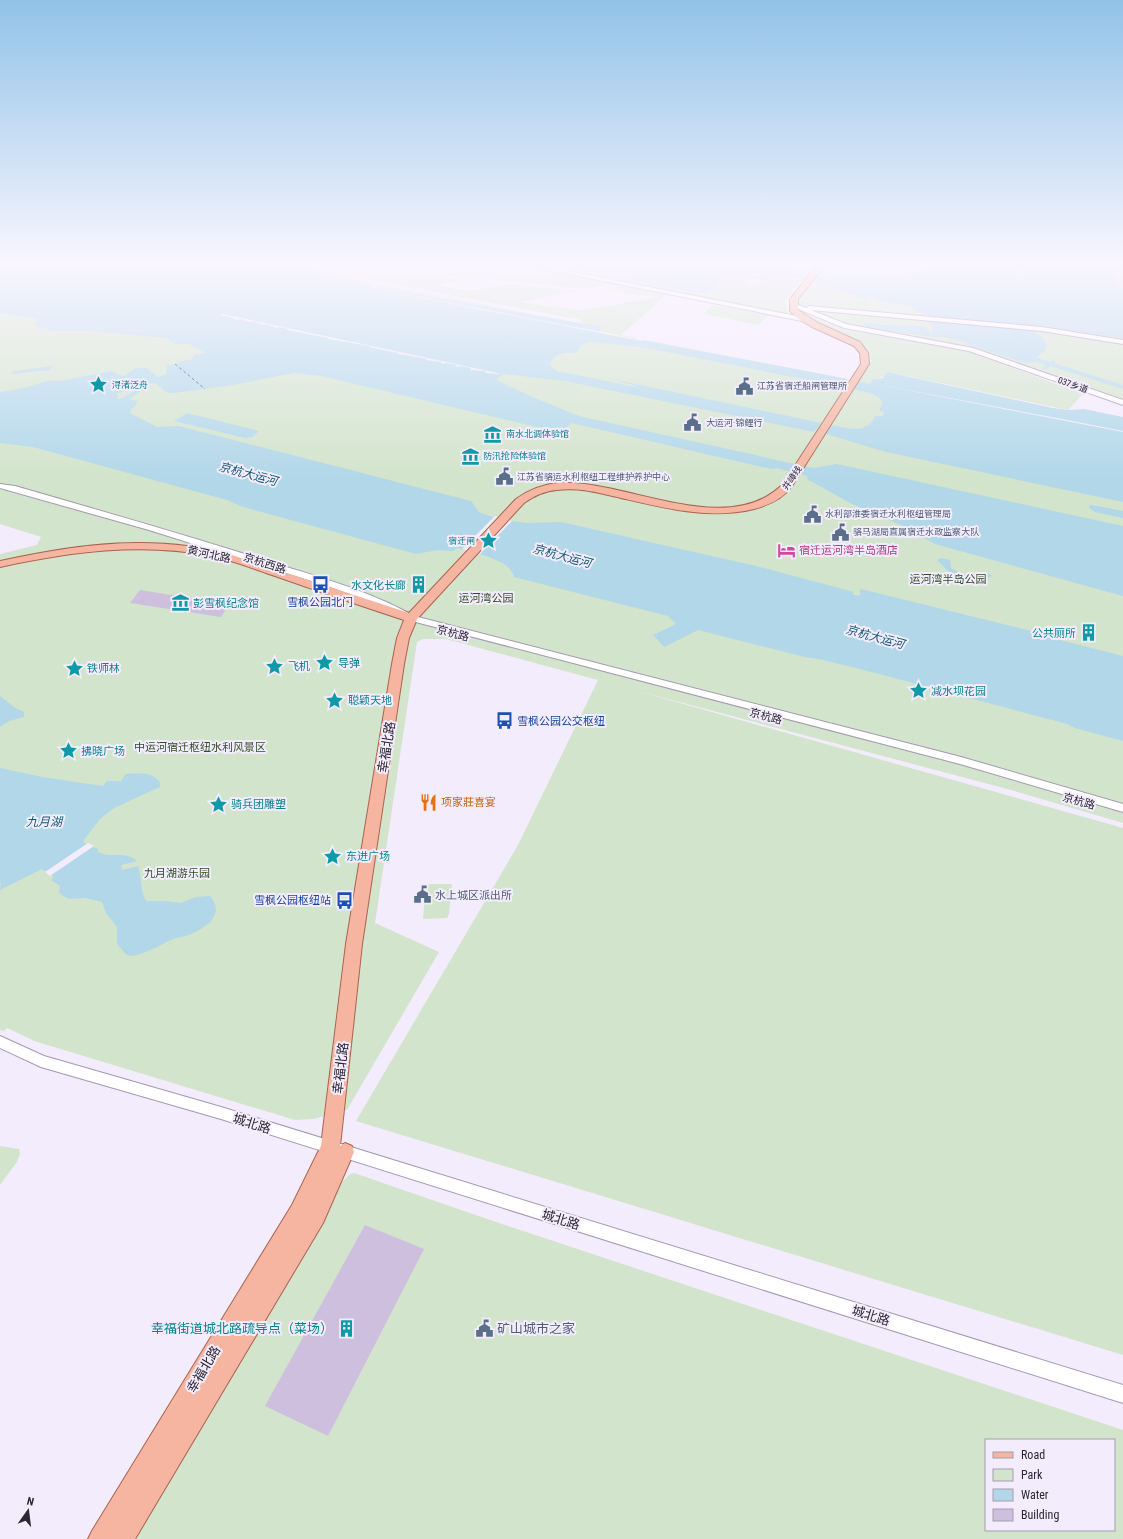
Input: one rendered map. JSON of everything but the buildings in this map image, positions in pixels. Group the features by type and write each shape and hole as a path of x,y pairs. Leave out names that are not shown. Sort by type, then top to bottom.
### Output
{"main road":[{"name":"井嶂线","path":"465,561 520,501 528,495 544,489 560,486 587,487 692,509 725,510 743,508 771,500 779,494 794,476 865,364 865,354 863,349 857,344 838,335"},
{"name":"黄河北路","path":"0,564 48,554 94,547 145,546 196,550 213,553 247,563 409,621"},
{"name":"黄河北路","path":"0,568 48,558 97,551 146,550 184,553 204,556 242,567 380,616 409,621"},
{"name":"幸福北路","path":"122,1539 316,1216 338,1149 354,944 403,638 409,621 465,561"},
{"name":"幸福北路","path":"100,1539 338,1149"}],"street":[{"name":"037乡道","path":"892,335 971,349 1123,403"},
{"path":"1078,335 1123,342"},
{"name":"京杭西路","path":"0,486 12,488 185,538 333,585 390,606 409,621"},
{"path":"176,542 185,542 185,538"},
{"name":"京杭路","path":"409,621 961,761 1123,808"},
{"name":"京杭路","path":"409,621 887,748 1123,814"},
{"name":"城北路","path":"0,1042 41,1061 221,1113 338,1149 1123,1394"}],"green space":[{"name":"中运河宿迁枢纽水利风景区","path":"0,335 621,335 636,338 631,343 1123,440 1123,823 1011,790 634,690 1123,828 1123,1355 356,1121 518,845 598,680 446,639 423,639 417,642 375,923 439,952 347,1110 313,1119 295,1120 34,1041 7,1028 4,1031 0,1030 0,554 37,545 41,537 0,524"},
{"path":"836,335 874,335 968,351 1083,394 1068,410 898,374 873,379 870,384 858,381 869,362 872,362 866,351"},
{"path":"883,335 1123,335 1123,404 961,348"},
{"path":"426,884 452,884 449,914 447,918 423,919"},
{"path":"0,1146 19,1149 20,1154 17,1162 0,1185"},
{"path":"354,1173 496,1222 1123,1430 1123,1539 131,1539 341,1183 350,1174"}],"water":[{"name":"京杭大运河","path":"132,335 608,335 642,341 644,340 848,379 843,387 646,348 589,342 581,345 576,353 558,355 550,363 557,371 637,386 607,378 821,423 814,432 565,381 503,374 496,380 579,416 804,466 814,468 837,464 1123,526 1123,596 935,544 901,525 852,504 807,479 808,476 776,468 771,469 572,423 564,429 537,427 321,376 294,373 233,385 174,393 165,391 154,383 116,394 118,396 117,399 120,399 134,391 141,391 129,399 137,401 130,413 157,427 179,426 471,501 479,512 498,519 527,523 561,522 756,566 854,592 852,594 859,596 861,589 1056,637 1056,639 1123,656 1123,741 1075,728 1067,724 864,670 698,630 664,647 653,635 676,624 668,616 514,577 511,570 505,565 478,554 457,548 454,551 438,550 416,554 243,507 227,500 33,447 0,443 0,392 24,388 48,381 59,381 112,371 122,376 126,375 135,368 146,368 155,374 156,377 167,373 166,364 173,365 182,361 191,360 195,355 205,353 189,344 175,344 167,338"},
{"path":"917,335 1038,335 1044,339 1046,345 1045,351 1038,356 1038,358 1123,385 1123,389 1037,362 1025,363 969,345 965,342 941,336 938,338"},
{"path":"1102,335 1123,335 1123,338"},
{"path":"52,366 50,370 11,374 14,371"},
{"path":"887,372 1053,408 1068,410 1084,409 1123,417 1123,502 886,452 826,434 832,425 856,429 862,428 872,422 875,416 883,416 884,412 879,410 882,403 879,397 853,389 858,381 870,384 873,379 883,378"},
{"path":"187,413 259,431 252,437 245,438 174,421"},
{"path":"1092,505 1123,511 1123,518 1095,512 1089,508 1089,506"},
{"path":"941,558 950,560 951,568 963,575 988,573 992,576 981,579 969,579 957,575 947,570 938,561 938,559"},
{"path":"0,696 14,707 24,712 24,717 9,721 0,727"},
{"name":"九月湖","path":"0,768 42,777 103,786 107,781 121,781 126,774 149,774 156,778 160,782 160,787 114,808 100,819 84,840 84,843 98,849 98,852 103,854 128,856 137,861 121,865 122,870 138,866 142,892 146,901 181,903 196,897 210,896 216,909 212,920 202,928 189,935 173,939 146,952 129,956 117,944 117,927 106,913 102,902 86,898 71,899 65,897 59,892 60,886 51,880 53,878 52,875 42,869 0,890"}],"pier":[{"path":"312,335 320,335 502,374 485,373 486,371 470,370 471,368 461,366 455,367 457,365 446,363 441,364 442,362 397,354 398,353 369,347 370,346"},
{"path":"611,335 633,338 632,339"},
{"path":"870,383 1062,419 1123,432"},
{"path":"495,516 512,521 480,554 462,549"},
{"path":"88,843 94,846 50,876 45,872"}],"waterway":[{"path":"1045,368 1053,362"}],"ferry route":[{"path":"175,364 205,389"}],"place":[{"name":"浔渚泛舟","path":"99,385"},
{"name":"江苏省宿迁船闸管理所","path":"744,386"},
{"name":"大运河·锦鲤行","path":"693,423"},
{"name":"南水北调体验馆","path":"493,434"},
{"name":"防汛抢险体验馆","path":"470,456"},
{"name":"江苏省骆运水利枢纽工程维护养护中心","path":"504,477"},
{"name":"水利部淮委宿迁水利枢纽管理局","path":"812,514"},
{"name":"骆马湖局直属宿迁水政监察大队","path":"840,532"},
{"name":"宿迁闸","path":"488,541"},
{"name":"宿迁运河湾半岛酒店","path":"786,550"},
{"name":"雪枫公园北门","path":"320,584"},
{"name":"水文化长廊","path":"419,585"},
{"name":"彭雪枫纪念馆","path":"180,603"},
{"name":"公共厕所","path":"1089,633"},
{"name":"导弹","path":"325,663"},
{"name":"飞机","path":"275,666"},
{"name":"铁师林","path":"74,668"},
{"name":"减水坝花园","path":"918,691"},
{"name":"聪颖天地","path":"335,700"},
{"name":"雪枫公园公交枢纽","path":"504,721"},
{"name":"拂晓广场","path":"68,751"},
{"name":"项家莊喜宴","path":"428,802"},
{"name":"骑兵团雕塑","path":"218,804"},
{"name":"东进广场","path":"333,856"},
{"name":"水上城区派出所","path":"422,895"},
{"name":"雪枫公园枢纽站","path":"344,900"},
{"name":"幸福街道城北路疏导点（菜场）","path":"346,1328"},
{"name":"矿山城市之家","path":"484,1328"}],"park label":[{"name":"运河湾半岛公园","path":"948,579"},
{"name":"运河湾公园","path":"486,598"},
{"name":"九月湖游乐园","path":"177,873"}]}
